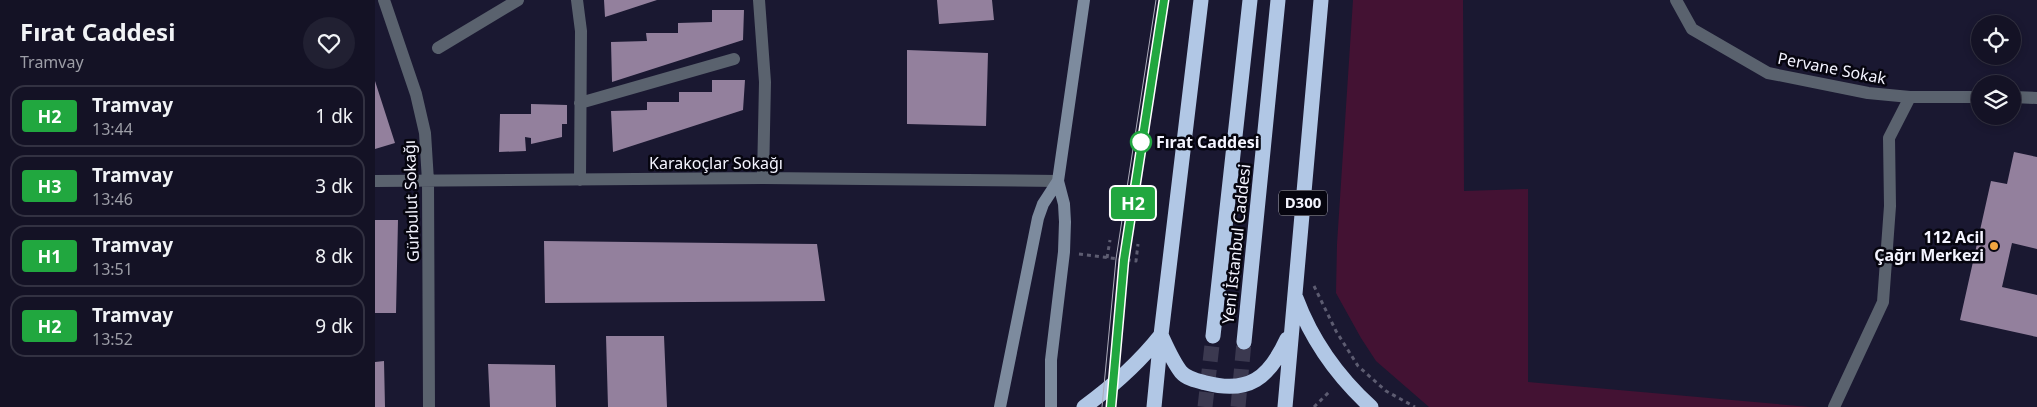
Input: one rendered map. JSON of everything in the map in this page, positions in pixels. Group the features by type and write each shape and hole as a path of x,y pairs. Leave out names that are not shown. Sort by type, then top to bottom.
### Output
{"highway":[{"path":"1154,407 1201,0"},
{"name":"Yeni İstanbul Caddesi","path":"1213,336 1250,0"},
{"name":"Yeni İstanbul Caddesi","path":"1244,342 1278,0"},
{"name":"D300","path":"1285,407 1321,0"},
{"path":"1295,296 1304,320 1328,361 1355,393 1371,407"},
{"path":"1161,336 1183,374 1192,379 1213,385 1232,386 1247,385 1269,369 1280,355 1291,329"},
{"path":"1084,407 1121,379 1141,360 1161,336"}],"street":[{"name":"Gürbulut Sokağı","path":"383,0 416,94 425,133 428,181 429,407"},
{"path":"438,48 518,0"},
{"path":"577,0 581,31 581,180"},
{"path":"759,0 765,82 763,178"},
{"path":"1051,407 1051,360 1064,252 1064,204 1058,181 1084,0"},
{"name":"Pervane Sokak","path":"1676,0 1692,29 1768,73 1868,93 1910,97 1971,97"},
{"path":"580,103 734,59"},
{"path":"1834,407 1883,302 1891,206 1889,138 1910,97"},
{"path":"2021,97 2037,98"},
{"name":"Karakoçlar Sokağı","path":"375,181 763,178 1058,181"},
{"path":"1000,407 1038,218 1043,204 1058,181"}],"path":[{"path":"1107,258 1110,240"},
{"path":"1064,252 1136,261 1138,244"},
{"path":"1315,278 1314,288 1335,331 1357,366 1386,391 1415,407"}],"shaded area":[{"path":"1353,0 1463,0 1464,191 1528,189 1528,382 1810,407 1429,407 1376,361 1336,293 1337,244"}],"building":[{"path":"604,0 657,0 605,17"},
{"path":"937,0 992,0 994,20 939,24"},
{"path":"712,10 744,10 743,40 612,82 611,42 647,41 646,33 678,33 678,23 712,22"},
{"path":"907,50 988,53 986,126 907,124"},
{"path":"712,80 745,80 743,110 613,152 611,111 647,110 647,102 679,102 679,92 712,92"},
{"path":"375,81 395,143 375,149"},
{"path":"531,104 567,105 567,124 562,124 562,137 531,144 531,138 525,137 526,151 499,152 500,114 531,114"},
{"name":"112 Acil Çağrı Merkezi","path":"2014,152 2037,157 2037,249 2012,243 2002,287 2037,295 2037,337 1960,320 1991,181 2007,184"},
{"path":"375,220 398,220 396,313 375,313"},
{"path":"544,241 817,244 825,301 545,303"},
{"path":"606,336 664,336 667,407 608,407"},
{"path":"384,361 385,407 375,407 375,362"},
{"path":"488,364 555,365 556,407 490,407"}],"tunnel":[{"path":"1205,407 1213,336"},
{"path":"1238,407 1244,342"}],"tram line":[{"path":"1102,407 1116,259 1156,0"},
{"path":"1111,407 1124,260 1164,0"},
{"name":"H2","path":"1111,407 1124,260 1164,0"}],"place":[{"name":"Fırat Caddesi","path":"1141,142"},
{"name":"112 Acil Çağrı Merkezi","path":"1994,246"}]}
